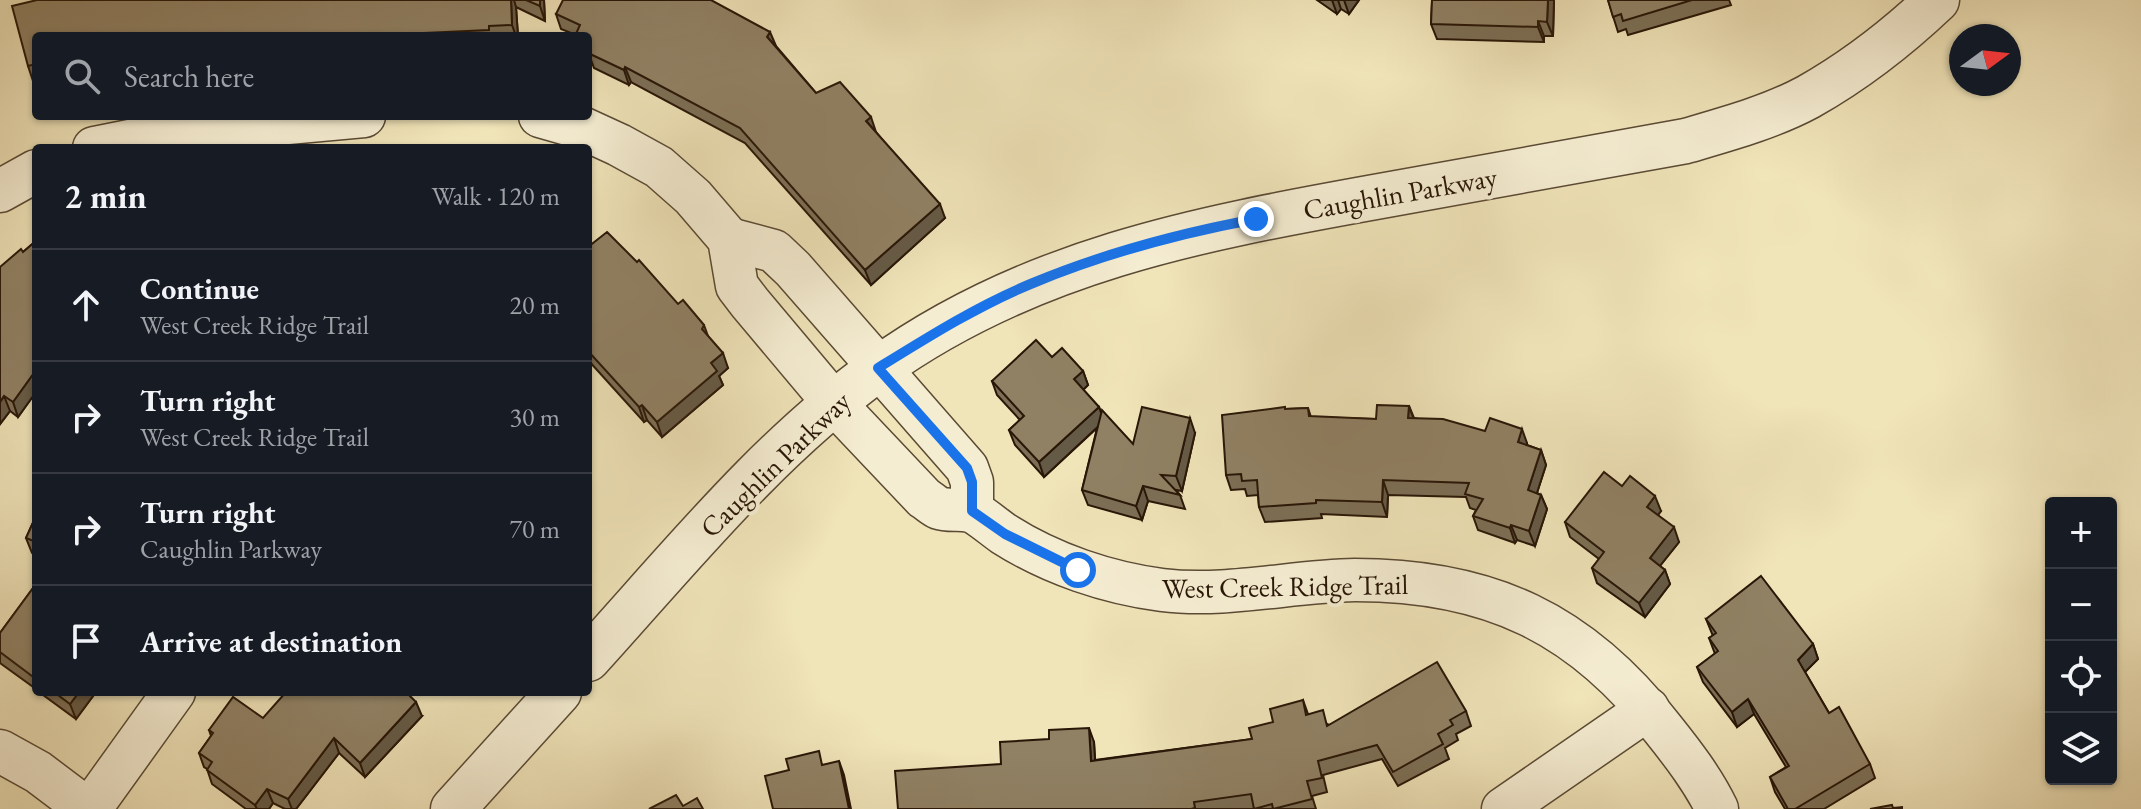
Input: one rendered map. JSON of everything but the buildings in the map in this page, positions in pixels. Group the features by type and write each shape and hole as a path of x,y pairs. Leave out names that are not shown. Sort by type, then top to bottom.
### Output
{"street":[{"name":"Caughlin Parkway","path":"592,655 750,480 834,403 878,368 926,338 1032,283 1150,243 1256,219 1686,141 1736,127 1806,98 1860,65 1903,32 1937,0"},
{"path":"114,144 159,135 321,120"},
{"path":"554,120 582,128 659,167 693,197 729,239 774,251 967,468 972,482 972,511"},
{"path":"0,191 32,173"},
{"name":"West Creek Ridge Trail","path":"729,239 737,286 834,403 924,498 940,509 972,511 1035,551 1078,570 1149,588 1208,592 1352,580 1399,581 1443,586 1486,596 1529,614 1567,635 1602,662 1648,709 1682,753 1717,809"},
{"path":"0,751 38,772 88,809 171,696"},
{"path":"453,809 555,696"},
{"path":"1503,809 1648,709"}],"route":[{"path":"1078,570 1035,551 972,511 972,482 967,468 878,368 980,308 1032,283 1150,243 1256,219"}]}
